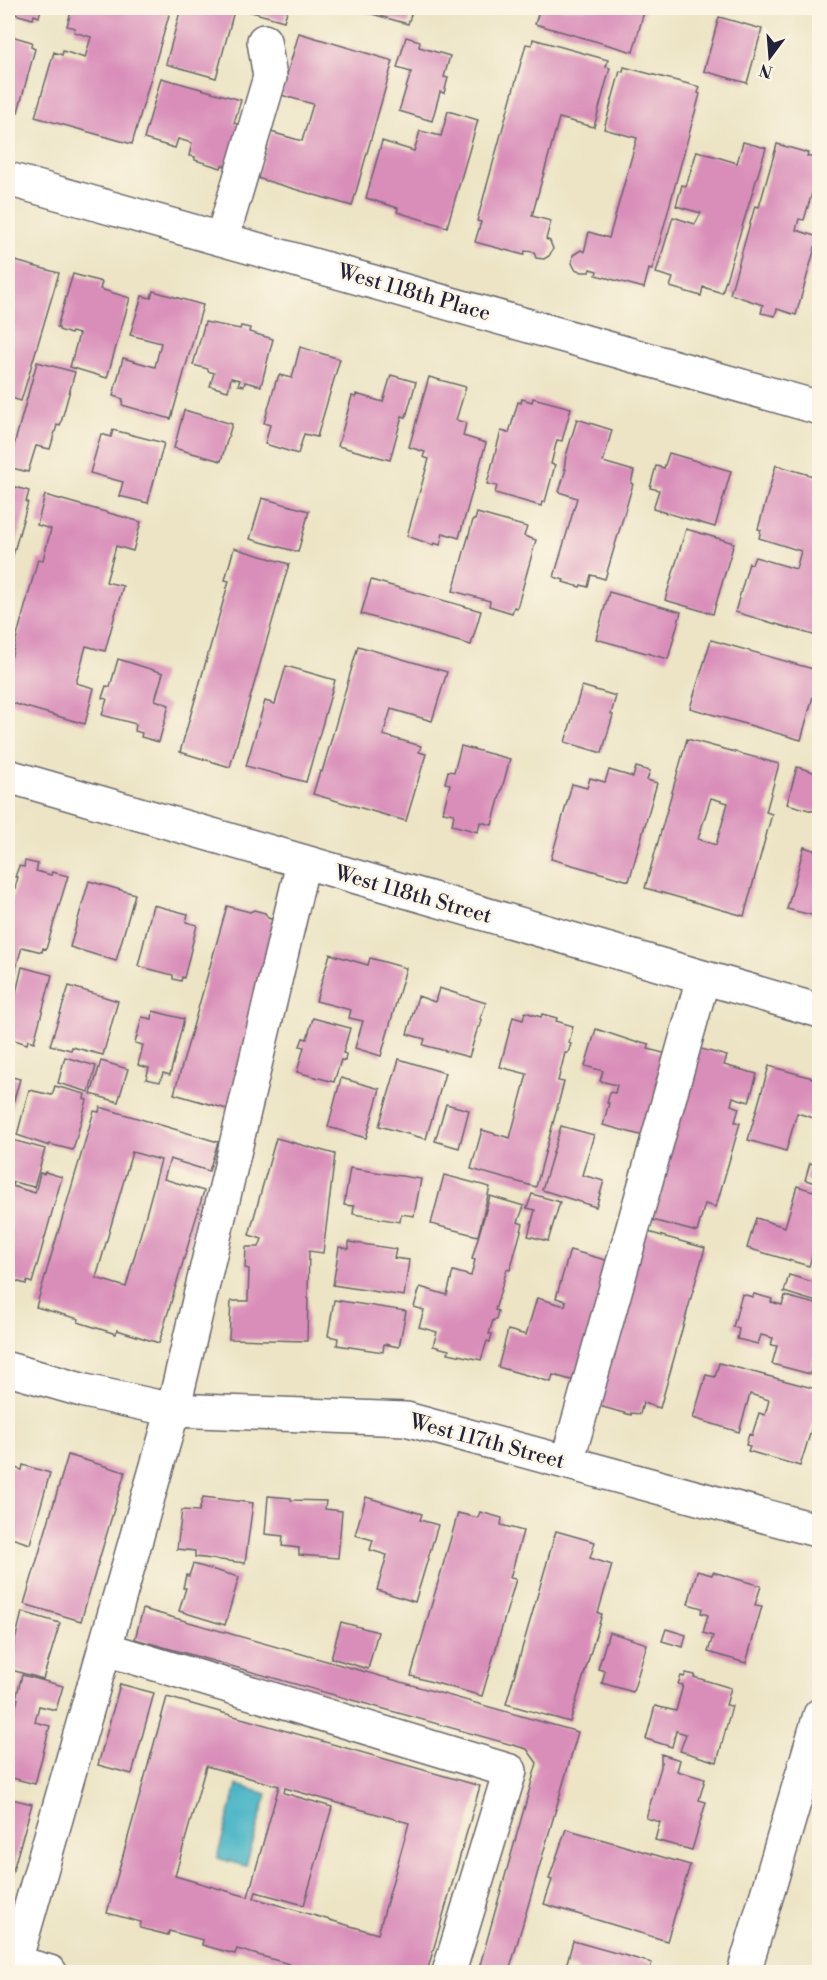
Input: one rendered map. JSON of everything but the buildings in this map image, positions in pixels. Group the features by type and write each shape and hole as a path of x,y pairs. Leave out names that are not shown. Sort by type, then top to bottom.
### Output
{"street":[{"path":"222,239 270,77 264,41"},
{"name":"West 118th Place","path":"8,178 819,408"},
{"name":"West 118th Street","path":"8,776 819,1011"},
{"path":"50,1972 11,1965 106,1649 173,1410 303,863"},
{"path":"567,1462 703,978"},
{"name":"West 117th Street","path":"8,1369 85,1391 173,1410 406,1419 819,1531"},
{"path":"106,1649 510,1771 449,1972"},
{"path":"744,1972 819,1715"}],"water":[{"path":"237,1785 267,1794 246,1866 217,1858"}]}
